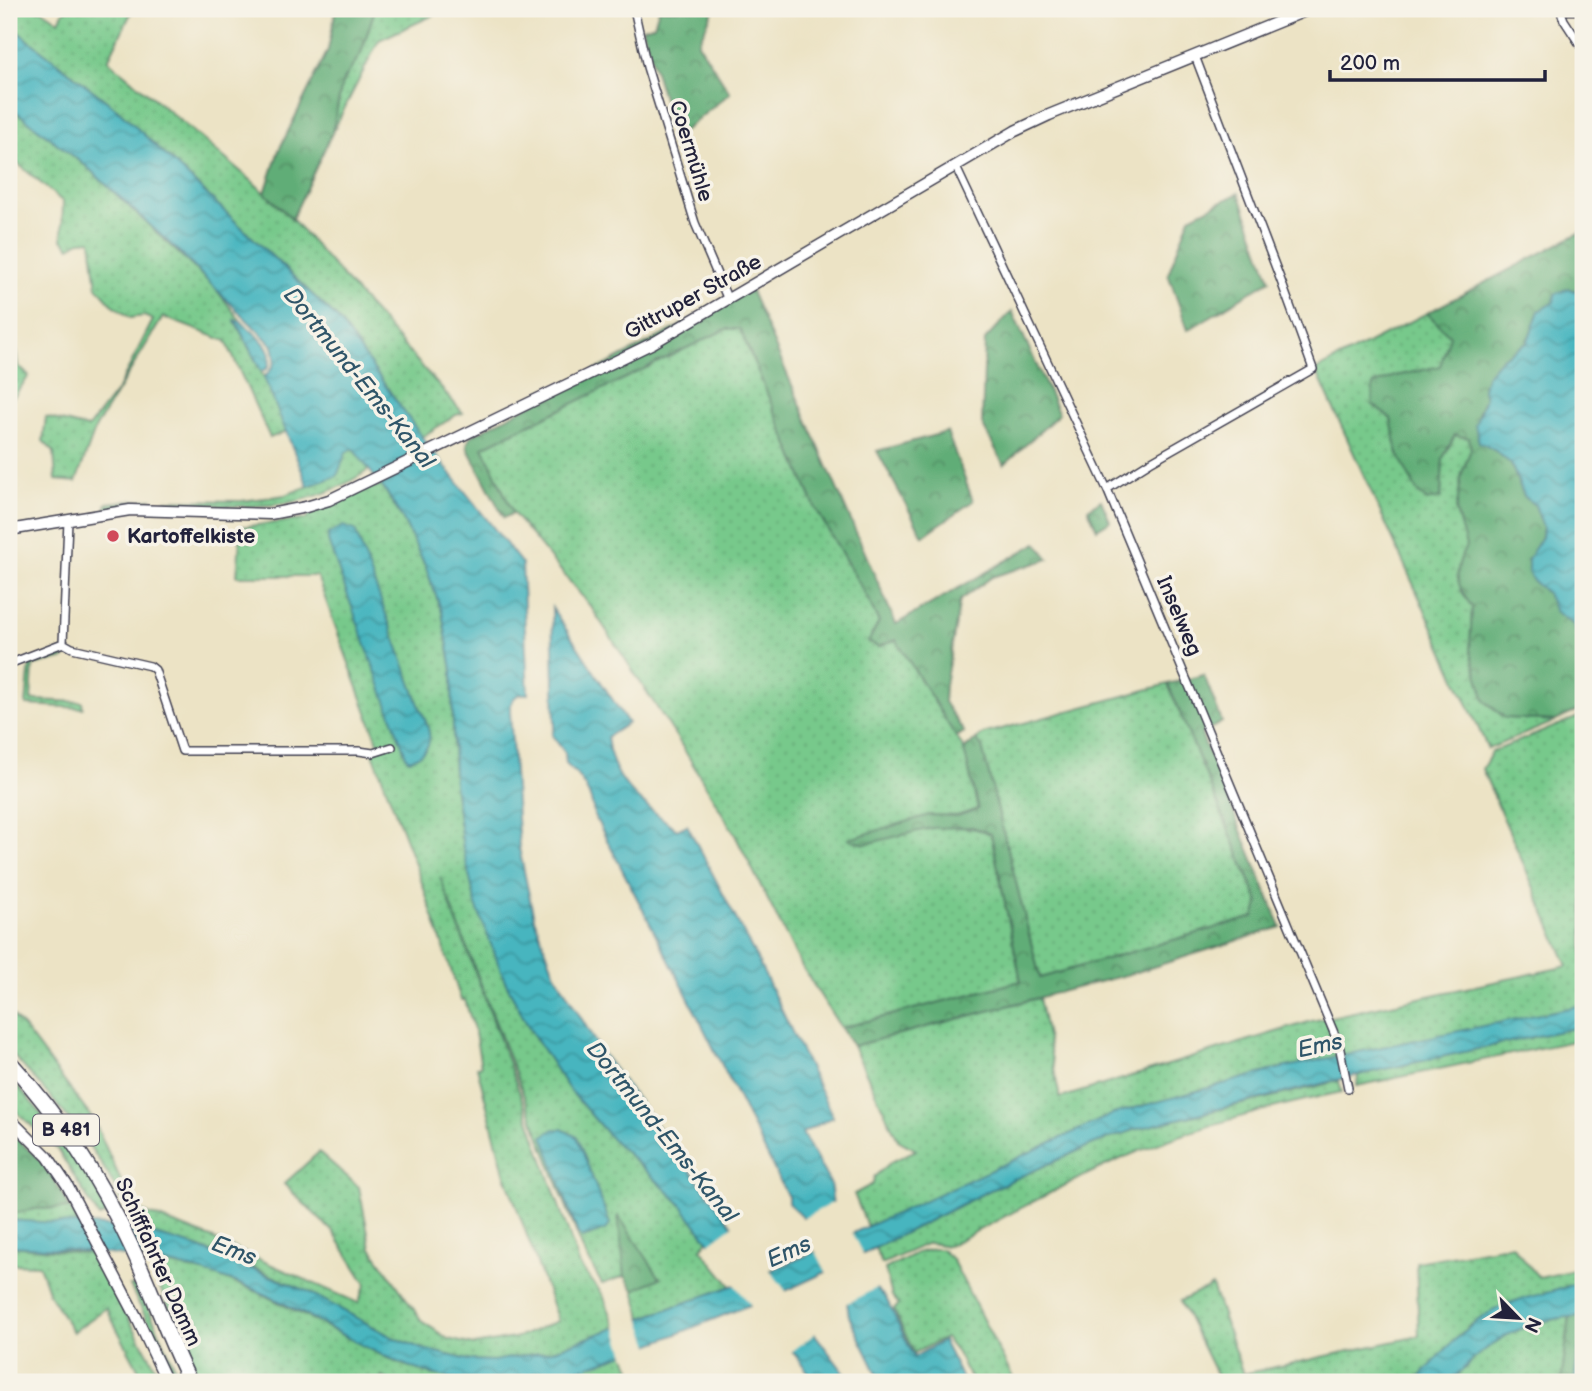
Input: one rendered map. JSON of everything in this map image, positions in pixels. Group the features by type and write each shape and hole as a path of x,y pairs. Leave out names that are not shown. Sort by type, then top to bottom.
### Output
{"highway":[{"name":"Schifffahrter Damm","path":"9,1061 66,1131 112,1207 190,1382"}],"street":[{"name":"Coermühle","path":"634,9 647,67 695,223 728,300"},
{"name":"Gittruper Straße","path":"9,530 130,510 279,513 328,500 653,343 955,165 1049,115 1310,9"},
{"path":"1560,9 1583,49"},
{"path":"1568,9 1583,9"},
{"path":"1107,489 1313,369 1195,56"},
{"name":"Inselweg","path":"955,165 1107,489 1339,1045 1348,1088"},
{"path":"63,643 68,521"},
{"path":"9,664 63,643"},
{"path":"63,643 72,648 150,666 155,670 183,751 359,751 373,754 392,747"},
{"path":"9,1118 48,1157 75,1200 122,1288 167,1382"}],"green space":[{"path":"9,9 41,9 59,21 65,9 133,9 108,60 252,181 292,219 463,413 422,437 338,319 118,110 9,25"},
{"path":"336,9 375,9 361,53 342,83 332,133 292,219 265,193 279,150 328,50"},
{"path":"375,9 447,9 379,40 332,133 342,83 361,53"},
{"path":"659,9 714,9 698,43 730,93 675,138 642,28 654,25"},
{"path":"9,106 86,166 214,287 241,321 235,321 264,377 287,431 270,438 226,341 163,317 96,427 76,482 56,480 54,452 43,441 46,417 88,428 118,389 153,320 144,316 130,318 97,287 91,240 80,241 70,247 62,239 63,202 9,156"},
{"path":"1239,193 1270,280 1188,330 1168,274 1190,217"},
{"path":"1583,231 1583,288 1575,291 1568,288 1559,293 1554,302 1539,311 1527,343 1502,358 1483,389 1485,398 1478,414 1479,442 1496,451 1511,464 1525,498 1535,505 1543,527 1533,581 1547,593 1560,615 1573,624 1583,640 1583,708 1556,721 1505,718 1485,701 1470,649 1472,607 1458,578 1459,563 1466,546 1456,511 1462,473 1471,449 1469,438 1455,435 1443,458 1441,498 1427,501 1416,490 1398,454 1391,419 1372,404 1373,385 1392,377 1440,366 1450,336 1427,313"},
{"path":"750,289 896,624 1037,543 1049,559 992,577 960,600 944,702 964,732 956,737 896,640 878,647 868,642 879,622 815,507 740,329 726,329 483,447 513,513 504,518 468,449 471,436"},
{"path":"9,300 18,366 29,376 9,403"},
{"path":"1012,311 1059,414 1004,465 982,424 985,340"},
{"path":"1427,313 1451,336 1440,366 1392,377 1391,419 1398,454 1441,497 1443,458 1455,435 1469,437 1471,449 1462,473 1456,511 1467,546 1459,563 1458,578 1472,607 1470,649 1485,701 1505,718 1556,721 1488,749 1316,370"},
{"path":"726,329 740,329 815,507 879,623 869,642 878,647 896,640 964,749 978,809 957,816 929,815 865,844 944,827 976,829 991,834 1021,981 841,1028 801,965 734,833 679,741 591,607 513,513 483,447"},
{"path":"947,432 973,501 923,536 877,451"},
{"path":"351,449 356,451 370,469 320,495 271,505 220,506 165,502 241,501 285,495 336,476 345,454"},
{"path":"372,485 382,486 402,518 425,565 442,612 452,670 454,784 463,848 505,981 529,1028 568,1088 610,1137 679,1202 708,1240 701,1249 732,1287 642,1318 634,1290 659,1278 619,1217 625,1276 602,1284 583,1250 440,877 580,1266 603,1295 616,1328 551,1351 494,1361 469,1360 423,1349 392,1337 304,1290 245,1264 143,1232 133,1208 211,1238 358,1303 366,1284 334,1233 284,1184 319,1152 359,1187 371,1248 422,1321 448,1339 474,1345 519,1337 558,1321 504,1172 477,1067 481,1066 465,1000 461,1000 422,883 373,753 379,745 318,579 316,576 237,576 241,527 307,519 311,510 353,496"},
{"path":"151,499 146,506 105,510 107,503"},
{"path":"1101,500 1110,521 1097,529 1088,509"},
{"path":"64,651 65,658 33,666 31,700 82,702 83,708 26,705 30,662"},
{"path":"1204,675 1222,722 1201,734 1281,927 1137,972 853,1046 841,1028 1021,981 991,834 973,827 931,828 865,844 849,839 929,815 957,816 978,809 964,749 976,740 982,747 1040,978 1254,917 1259,902 1168,684"},
{"path":"1168,684 1259,903 1254,917 1040,978 982,747 976,740 983,734"},
{"path":"1583,715 1583,1014 1246,1087 867,1226 854,1194 873,1184 874,1177 891,1162 916,1150 898,1140 853,1046 1039,998 1060,1098 1312,1021 1568,966 1482,769 1492,752"},
{"path":"9,1012 94,1121 131,1203 124,1206 88,1143 9,1051"},
{"path":"1583,1026 1583,1039 1357,1086 1358,1075"},
{"path":"9,1076 67,1144 112,1212 99,1217 58,1150 9,1105"},
{"path":"1339,1081 1342,1092 1227,1120 1116,1161 948,1246 928,1243 882,1264 875,1248 988,1191 1093,1144 1137,1129"},
{"path":"9,1131 48,1168 70,1208 34,1209 9,1215"},
{"path":"70,1208 80,1226 9,1220 9,1215 34,1209"},
{"path":"618,1215 660,1278 634,1290 625,1276"},
{"path":"1512,1245 1539,1278 1583,1268 1583,1280 1470,1325 1416,1382 1220,1382 1180,1301 1212,1286 1243,1374 1419,1336 1416,1262"},
{"path":"9,1246 95,1254 164,1382 145,1382 106,1308 73,1332 49,1294 39,1265 9,1264"},
{"path":"941,1249 952,1259 1015,1382 972,1382 957,1353 945,1338 914,1353 894,1310 899,1304 892,1296 885,1269 916,1253"},
{"path":"148,1260 212,1274 258,1292 395,1362 434,1375 570,1370 625,1353 636,1382 392,1382 382,1377 380,1382 201,1382"},
{"path":"138,1285 182,1382 178,1382 130,1286"},
{"path":"1570,1316 1561,1382 1451,1382 1478,1355 1503,1337 1533,1324"},
{"path":"1570,1316 1583,1316 1583,1344 1579,1348 1574,1382 1561,1382"}],"water":[{"name":"Dortmund-Ems-Kanal","path":"9,25 118,110 338,319 422,437 522,564 528,694 520,694 514,698 510,712 519,848 534,918 554,972 600,1050 767,1272 820,1250 805,1219 788,1203 788,1197 684,989 594,815 588,793 581,780 566,764 565,753 552,735 555,725 552,608 628,723 607,737 615,768 641,801 677,830 687,825 755,955 833,1117 802,1133 830,1183 833,1205 849,1235 1113,1114 1281,1068 1583,1005 1583,1026 1358,1075 1137,1129 1093,1144 988,1191 859,1256 875,1288 886,1298 914,1357 943,1341 964,1382 881,1382 849,1316 847,1302 830,1270 783,1292 851,1382 816,1382 755,1303 590,1365 522,1380 487,1382 425,1372 368,1348 258,1291 198,1271 104,1253 9,1246 9,1220 107,1226 144,1232 197,1247 305,1290 392,1337 423,1349 469,1360 493,1361 551,1351 740,1283 679,1202 610,1137 568,1088 529,1028 505,981 476,905 463,848 454,784 452,670 442,612 425,565 402,518 387,493 353,449 346,452 337,476 308,486 264,377 274,363 273,346 179,252 86,166 9,106"},
{"path":"1568,288 1575,291 1583,288 1583,640 1573,624 1555,611 1547,593 1533,581 1528,571 1528,559 1542,537 1543,527 1535,505 1525,498 1511,464 1496,451 1479,442 1475,425 1485,398 1483,389 1486,376 1502,358 1527,343 1539,311 1554,302 1555,294"},
{"path":"235,320 241,321 267,348 270,361 267,369 261,371"},
{"path":"343,526 355,530 427,725 428,745 419,756 410,760 407,759 328,541 328,534"},
{"path":"554,1129 562,1129 577,1137 610,1224 607,1229 583,1238 578,1234 543,1136"},
{"path":"1583,1280 1583,1316 1544,1321 1510,1334 1479,1354 1451,1382 1416,1382 1457,1337 1493,1310 1572,1285"},
{"path":"1583,1344 1583,1382 1574,1382 1579,1348"}],"pier":[{"path":"836,1201 879,1287 843,1305 800,1220"},
{"path":"735,1224 817,1332 790,1353 733,1283 735,1282 707,1245"},
{"path":"639,1315 651,1348 626,1357 615,1324"}],"waterway":[{"path":"586,1363 592,1382"}],"place":[{"name":"Kartoffelkiste","path":"113,536"}],"water label":[{"name":"Ems","path":"1320,1046"},
{"name":"Ems","path":"234,1251"},
{"name":"Ems","path":"789,1252"}]}
